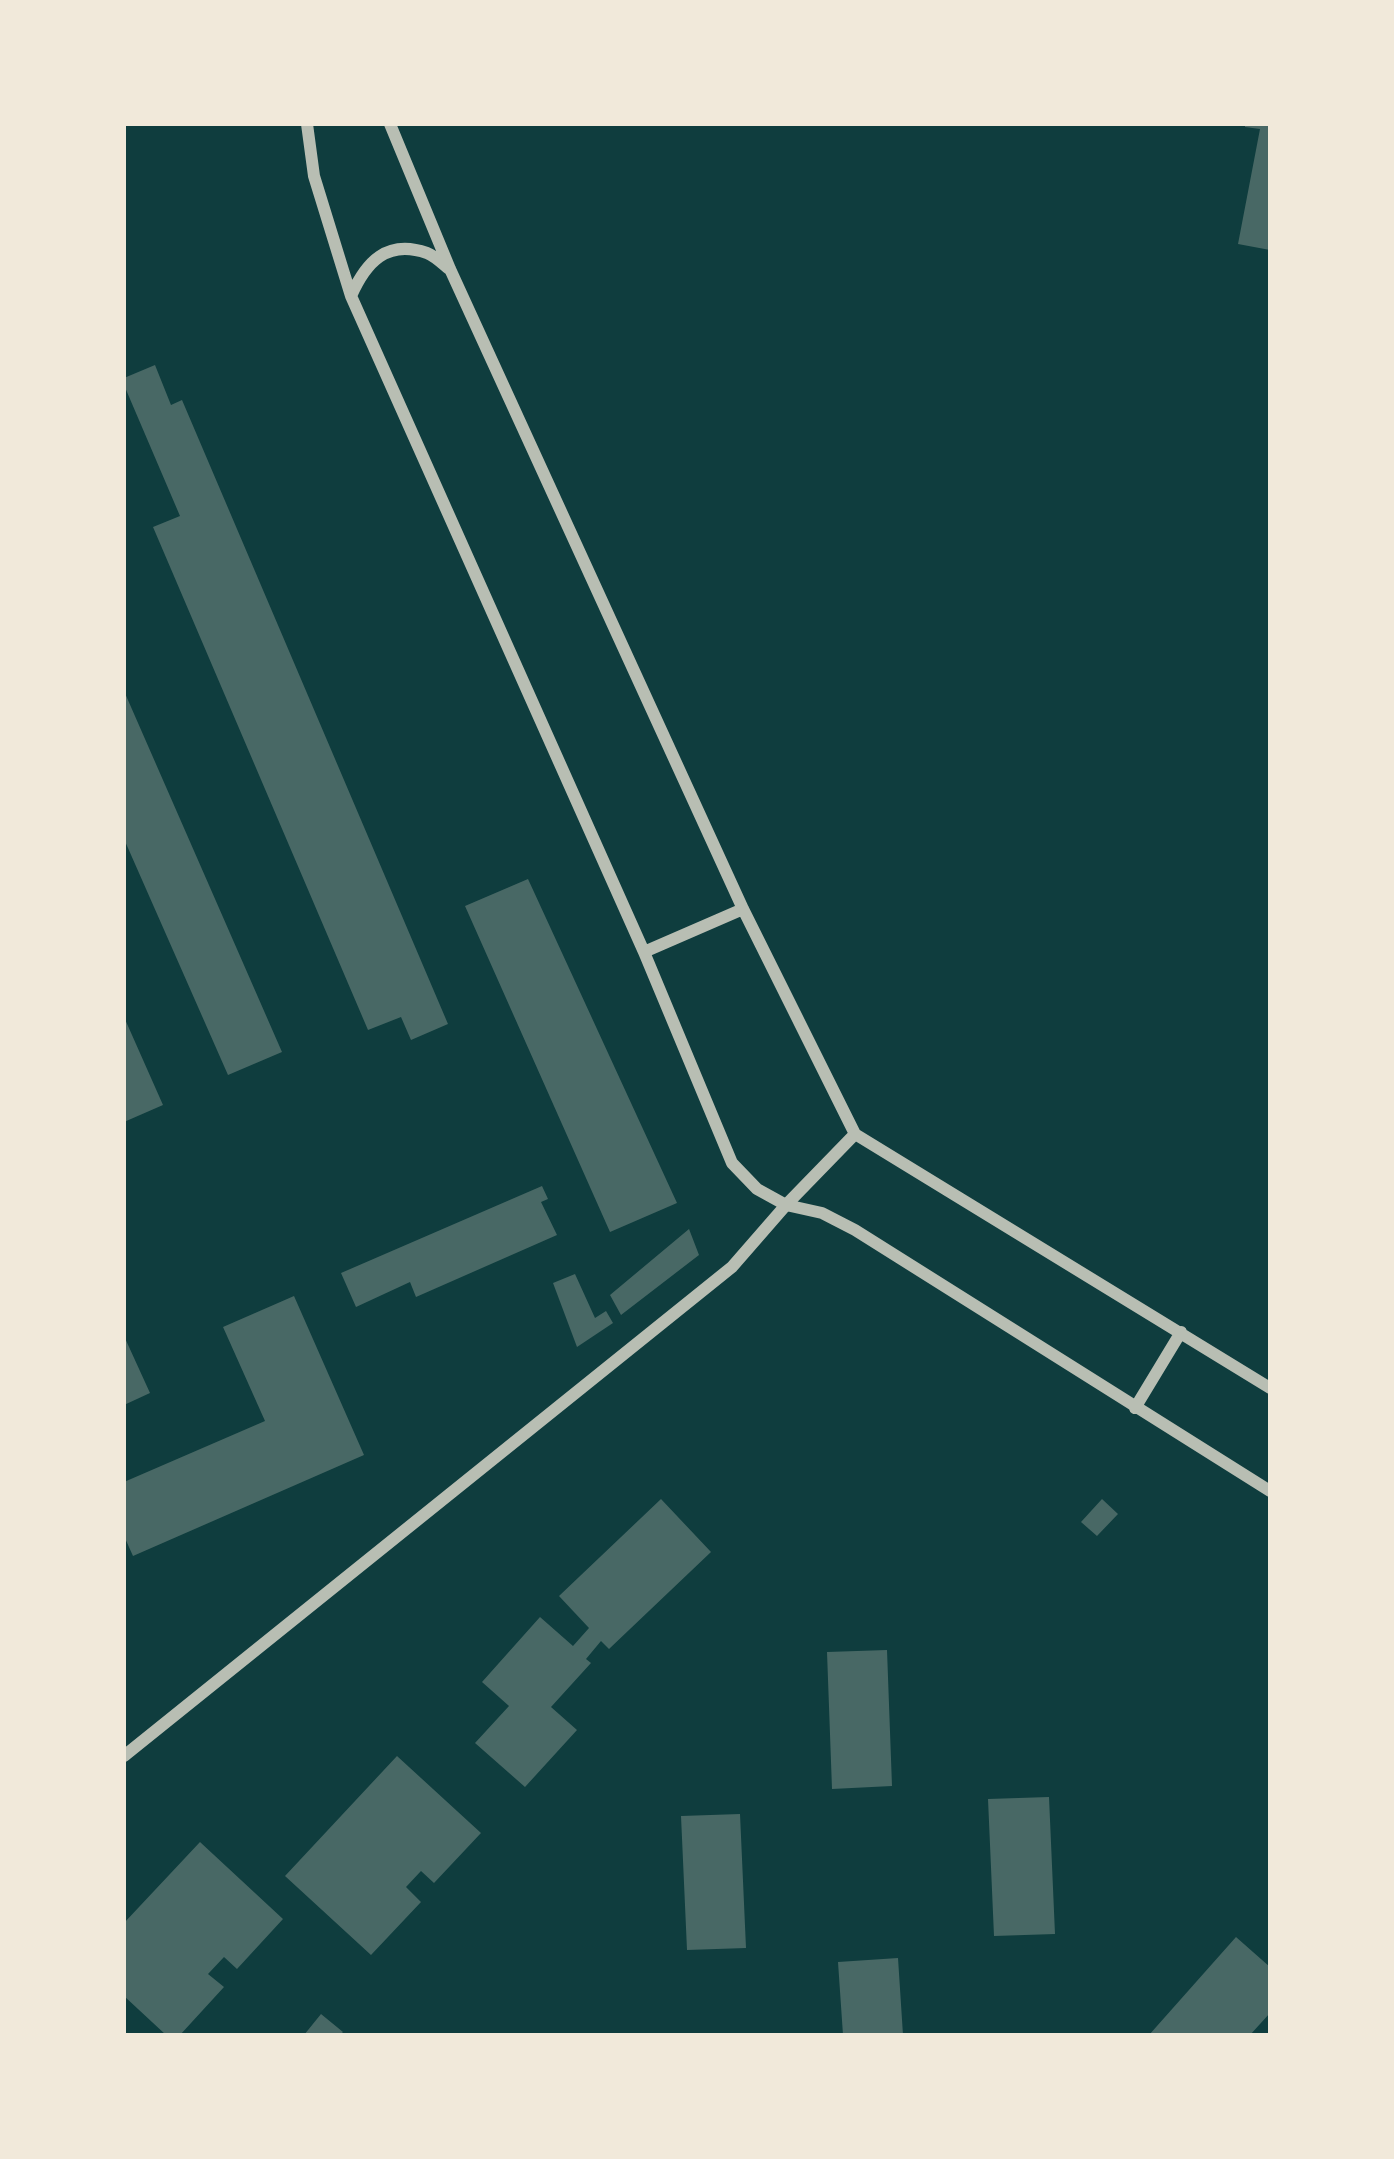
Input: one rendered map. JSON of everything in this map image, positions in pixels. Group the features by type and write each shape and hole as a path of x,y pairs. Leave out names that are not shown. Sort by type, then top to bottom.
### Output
{"street":[{"path":"307,124 314,176 351,296 644,952 732,1163 757,1189 786,1205 822,1213 855,1230 1270,1491"},
{"path":"390,124 450,269 743,909 855,1134 1270,1388"},
{"path":"351,296 361,272 380,255 405,249 429,254 450,269"},
{"path":"644,952 743,909"},
{"path":"124,1756 732,1267 786,1205 855,1134"},
{"path":"1135,1408 1181,1332"}],"building":[{"path":"1245,124 1270,124 1270,250 1238,244 1260,129 1245,127"},
{"path":"155,365 171,405 182,400 448,1024 411,1040 401,1017 368,1030 153,527 180,516 124,385 124,378"},
{"path":"124,691 282,1052 228,1075 124,839"},
{"path":"528,879 677,1203 610,1232 465,906"},
{"path":"124,1017 163,1105 124,1122"},
{"path":"542,1186 548,1199 541,1202 557,1235 416,1297 410,1282 356,1307 341,1273"},
{"path":"689,1229 699,1255 621,1315 610,1295"},
{"path":"575,1274 595,1318 606,1311 613,1323 577,1347 553,1283"},
{"path":"294,1296 364,1455 133,1556 124,1536 124,1482 265,1421 223,1327"},
{"path":"124,1336 150,1393 124,1405"},
{"path":"661,1499 711,1552 609,1649 601,1641 586,1659 591,1663 551,1707 577,1730 525,1787 475,1743 509,1706 482,1682 540,1617 573,1646 589,1628 559,1596"},
{"path":"1102,1499 1118,1514 1097,1536 1081,1522"},
{"path":"887,1650 892,1786 832,1789 827,1652"},
{"path":"397,1756 481,1833 434,1883 421,1871 406,1887 421,1902 371,1955 285,1876"},
{"path":"1049,1797 1055,1934 994,1936 988,1799"},
{"path":"740,1814 746,1948 687,1950 681,1816"},
{"path":"200,1842 283,1919 237,1969 224,1957 208,1974 224,1987 180,2035 166,2035 124,1996 124,1923"},
{"path":"1236,1937 1270,1967 1270,2013 1250,2035 1149,2035"},
{"path":"898,1958 903,2035 843,2035 838,1962"},
{"path":"321,2014 343,2032 340,2035 304,2035"}]}
